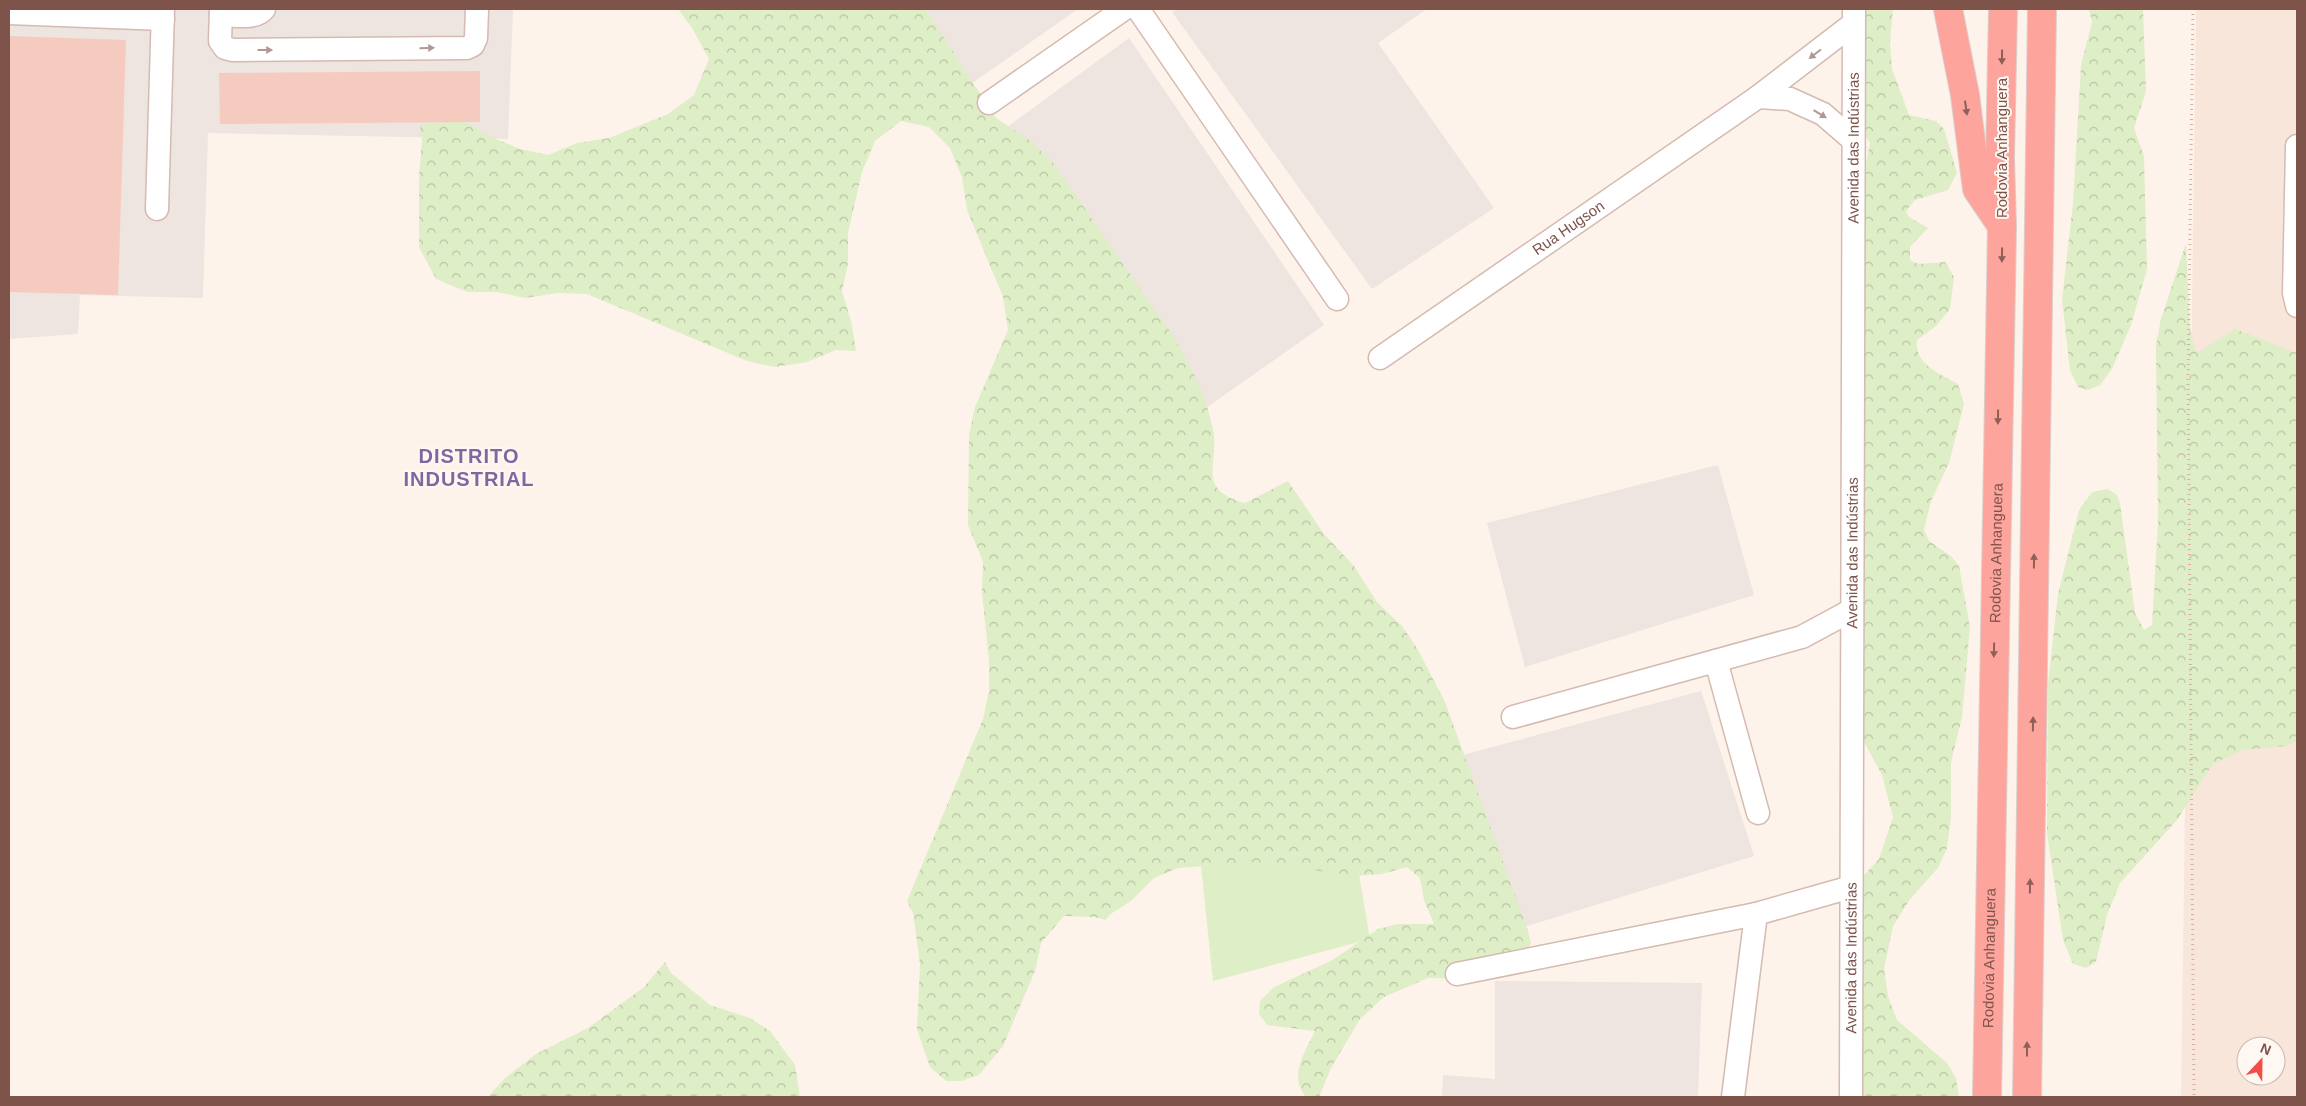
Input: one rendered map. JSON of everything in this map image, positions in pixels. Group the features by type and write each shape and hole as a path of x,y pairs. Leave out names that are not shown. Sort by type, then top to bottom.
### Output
{"highway":[{"path":"1948,9 1965,96 1978,189 2002,226"},
{"name":"Rodovia Anhanguera","path":"1988,1097 2002,226 2000,158 2003,9"},
{"path":"2027,1097 2042,9"}],"street":[{"path":"264,9 261,13 252,15 221,12 220,41 225,48 233,50 467,48 473,45 476,38 477,9"},
{"path":"990,104 1124,9"},
{"path":"1138,9 1337,299"},
{"path":"9,12 163,14 157,209"},
{"name":"Rua Hugson","path":"1380,358 1758,97 1854,16"},
{"name":"Avenida das Indústrias","path":"1851,1097 1854,16"},
{"path":"1758,97 1790,99 1823,114 1853,140"},
{"path":"2297,146 2294,293 2297,306"},
{"path":"1513,717 1802,637 1852,610"},
{"path":"1716,661 1758,813"},
{"path":"1457,974 1756,914 1851,887"},
{"path":"1733,1097 1756,914"}],"path":[{"path":"2193,9 2188,379 2194,1097"}],"shaded area":[{"path":"9,9 513,9 508,139 208,133 203,298 80,295 78,334 9,339"},
{"path":"910,9 1078,9 964,89"},
{"path":"1177,9 1427,9 1378,43 1494,208 1372,289 1172,12"},
{"path":"2196,9 2297,9 2297,1097 2181,1097"},
{"path":"1129,38 1324,325 1206,408 1007,127"},
{"path":"1718,465 1754,595 1525,667 1487,523"},
{"path":"1701,691 1754,856 1514,930 1459,756"},
{"path":"1495,981 1702,983 1698,1097 1442,1097 1443,1075 1495,1079"}],"green space":[{"path":"678,9 925,9 996,118 1031,141 1054,164 1170,331 1192,369 1208,409 1214,442 1212,474 1214,483 1219,490 1229,497 1245,503 1288,481 1324,534 1354,566 1377,602 1402,626 1417,648 1445,702 1527,928 1531,943 1526,954 1463,979 1428,978 1384,997 1360,1019 1331,1068 1319,1097 1306,1097 1298,1081 1298,1072 1303,1056 1315,1031 1267,1025 1259,1014 1260,1001 1274,987 1331,961 1378,929 1398,924 1434,924 1424,900 1420,878 1407,867 1382,874 1355,876 1254,862 1178,868 1154,878 1131,901 1109,915 1106,920 1094,917 1064,916 1041,943 1035,971 1003,1046 979,1075 961,1081 946,1081 930,1067 917,1029 920,964 913,913 907,901 983,719 989,691 989,661 982,592 983,562 968,525 969,435 975,407 1008,330 1003,297 967,210 962,177 950,148 929,127 901,121 875,141 862,172 848,233 848,263 842,291 852,325 856,351 836,350 807,362 775,367 747,361 587,294 557,293 525,298 497,292 467,292 436,279 419,247 419,175 422,140 420,125 461,119 489,136 520,149 548,155 577,143 609,138 668,114 694,95 709,59 692,28"},
{"path":"1856,9 1893,9 1890,41 1892,69 1909,115 1936,121 1944,129 1957,173 1948,190 1915,200 1906,211 1909,217 1928,228 1910,247 1910,260 1918,264 1945,262 1954,277 1950,309 1936,326 1917,340 1917,348 1924,362 1936,372 1958,384 1964,404 1949,463 1931,501 1924,530 1929,541 1951,556 1959,566 1970,627 1962,717 1951,762 1951,816 1947,848 1938,868 1910,899 1893,926 1884,969 1888,996 1897,1020 1947,1063 1956,1078 1959,1097 1843,1097 1855,885 1879,859 1893,817 1882,775 1856,727 1862,185 1870,143 1866,137"},
{"path":"2086,9 2143,9 2146,91 2134,128 2144,156 2147,269 2131,325 2112,369 2100,385 2088,390 2078,387 2070,370 2062,300 2073,203 2081,65 2092,22 2089,10"},
{"path":"2186,243 2190,329 2195,350 2199,352 2235,329 2297,353 2297,741 2287,746 2243,750 2213,764 2177,820 2120,883 2107,915 2096,962 2086,968 2073,964 2063,940 2047,833 2048,683 2058,594 2079,510 2092,492 2108,489 2117,495 2120,503 2135,613 2144,630 2152,625 2158,524 2156,345 2161,319"},
{"path":"1351,827 1370,939 1213,981 1200,856"},
{"path":"665,962 671,973 710,1005 750,1018 770,1031 795,1065 800,1097 488,1097 505,1078 536,1054 588,1028 644,987"}],"building":[{"path":"9,36 126,40 118,295 9,292"},
{"path":"480,71 480,122 220,124 219,73"}],"district":[{"name":"DISTRITO INDUSTRIAL","path":"469,468"}]}
